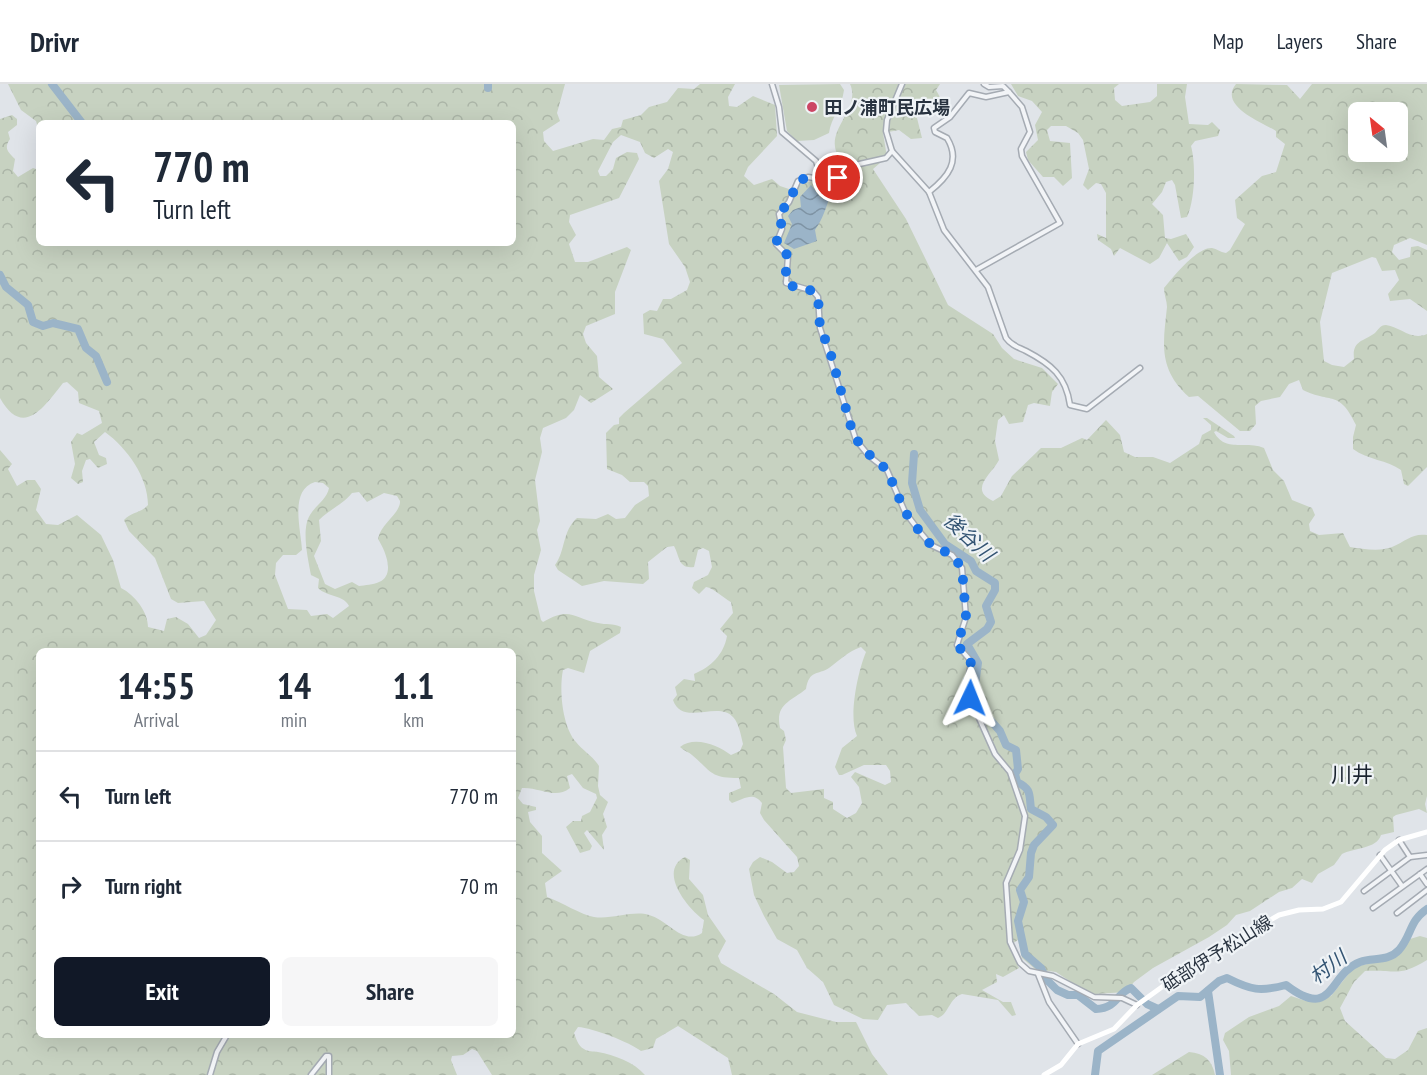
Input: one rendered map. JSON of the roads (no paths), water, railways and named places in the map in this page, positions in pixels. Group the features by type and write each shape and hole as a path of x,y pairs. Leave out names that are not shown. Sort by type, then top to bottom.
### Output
{"main road":[{"name":"砥部伊予松山線","path":"1044,1075 1061,1065 1078,1044 1114,1029 1137,1005 1191,966 1279,915 1299,910 1323,909 1341,902 1380,855 1398,840 1427,832"}],"street":[{"path":"772,84 779,107 782,132 816,161 821,178"},
{"path":"902,84 887,120 886,131 892,151 929,192 944,230 992,294 1006,338 1011,345 1046,363 1063,378 1070,405 1087,409 1140,368"},
{"path":"976,270 1060,223 1022,156 1021,149 1029,138 1029,123 1003,86 989,87 984,84"},
{"path":"929,192 950,172 953,158 947,138 935,132 934,128 950,117 969,93 986,97 1009,92"},
{"path":"892,151 886,158 855,165 832,181 805,177 798,181 789,202 779,214 782,228 776,243 788,256 786,283 813,291 818,297 820,328 856,440 869,456 887,470 905,512 920,532 931,545 952,555 962,568 966,617 957,645 971,661 968,693 995,754 1010,772 1025,816 1020,850 1006,884 1008,938 1024,969 1053,976 1094,997 1122,998 1137,1005"},
{"path":"1398,840 1410,857"},
{"path":"1380,855 1402,886"},
{"path":"1364,891 1410,857 1427,855"},
{"path":"1373,908 1427,868"},
{"path":"1420,874 1427,884"},
{"path":"1397,913 1427,890"},
{"path":"1038,974 1049,1002 1078,1044"},
{"path":"210,1075 217,1052 225,1038"},
{"path":"311,1075 326,1056 329,1056 329,1075"}],"water":[{"path":"811,185 821,198 832,192 815,230 817,241 794,249 784,243 792,224 788,216 793,210 801,207 800,197"}],"waterway":[{"path":"52,84 80,120"},
{"path":"0,275 6,287 28,305 33,322 43,326 53,323 78,329 86,348 96,356 107,382"},
{"name":"後谷川","path":"914,454 912,483 920,510 945,544 971,561 976,571 995,583 995,590 986,606 991,622 987,629 967,644 978,663 975,685 984,705 984,713 1000,731 1006,745 1016,750 1017,782 1027,790 1031,809 1046,817 1053,825 1034,845 1029,877 1020,890 1024,902 1018,921 1025,954 1041,968 1046,979 1057,990 1068,995 1078,995 1096,1009 1109,1006 1122,993 1131,988 1147,1004 1158,1009"},
{"name":"村川","path":"1095,1075 1098,1051 1178,996 1200,997 1219,981 1227,978 1256,989 1286,985 1313,999 1322,997 1350,968 1360,962 1395,954 1417,918 1427,909"},
{"path":"1208,991 1220,1075"}],"place":[{"name":"田ノ浦町民広場","path":"812,107"}],"district":[{"name":"川井","path":"1352,774"}]}
